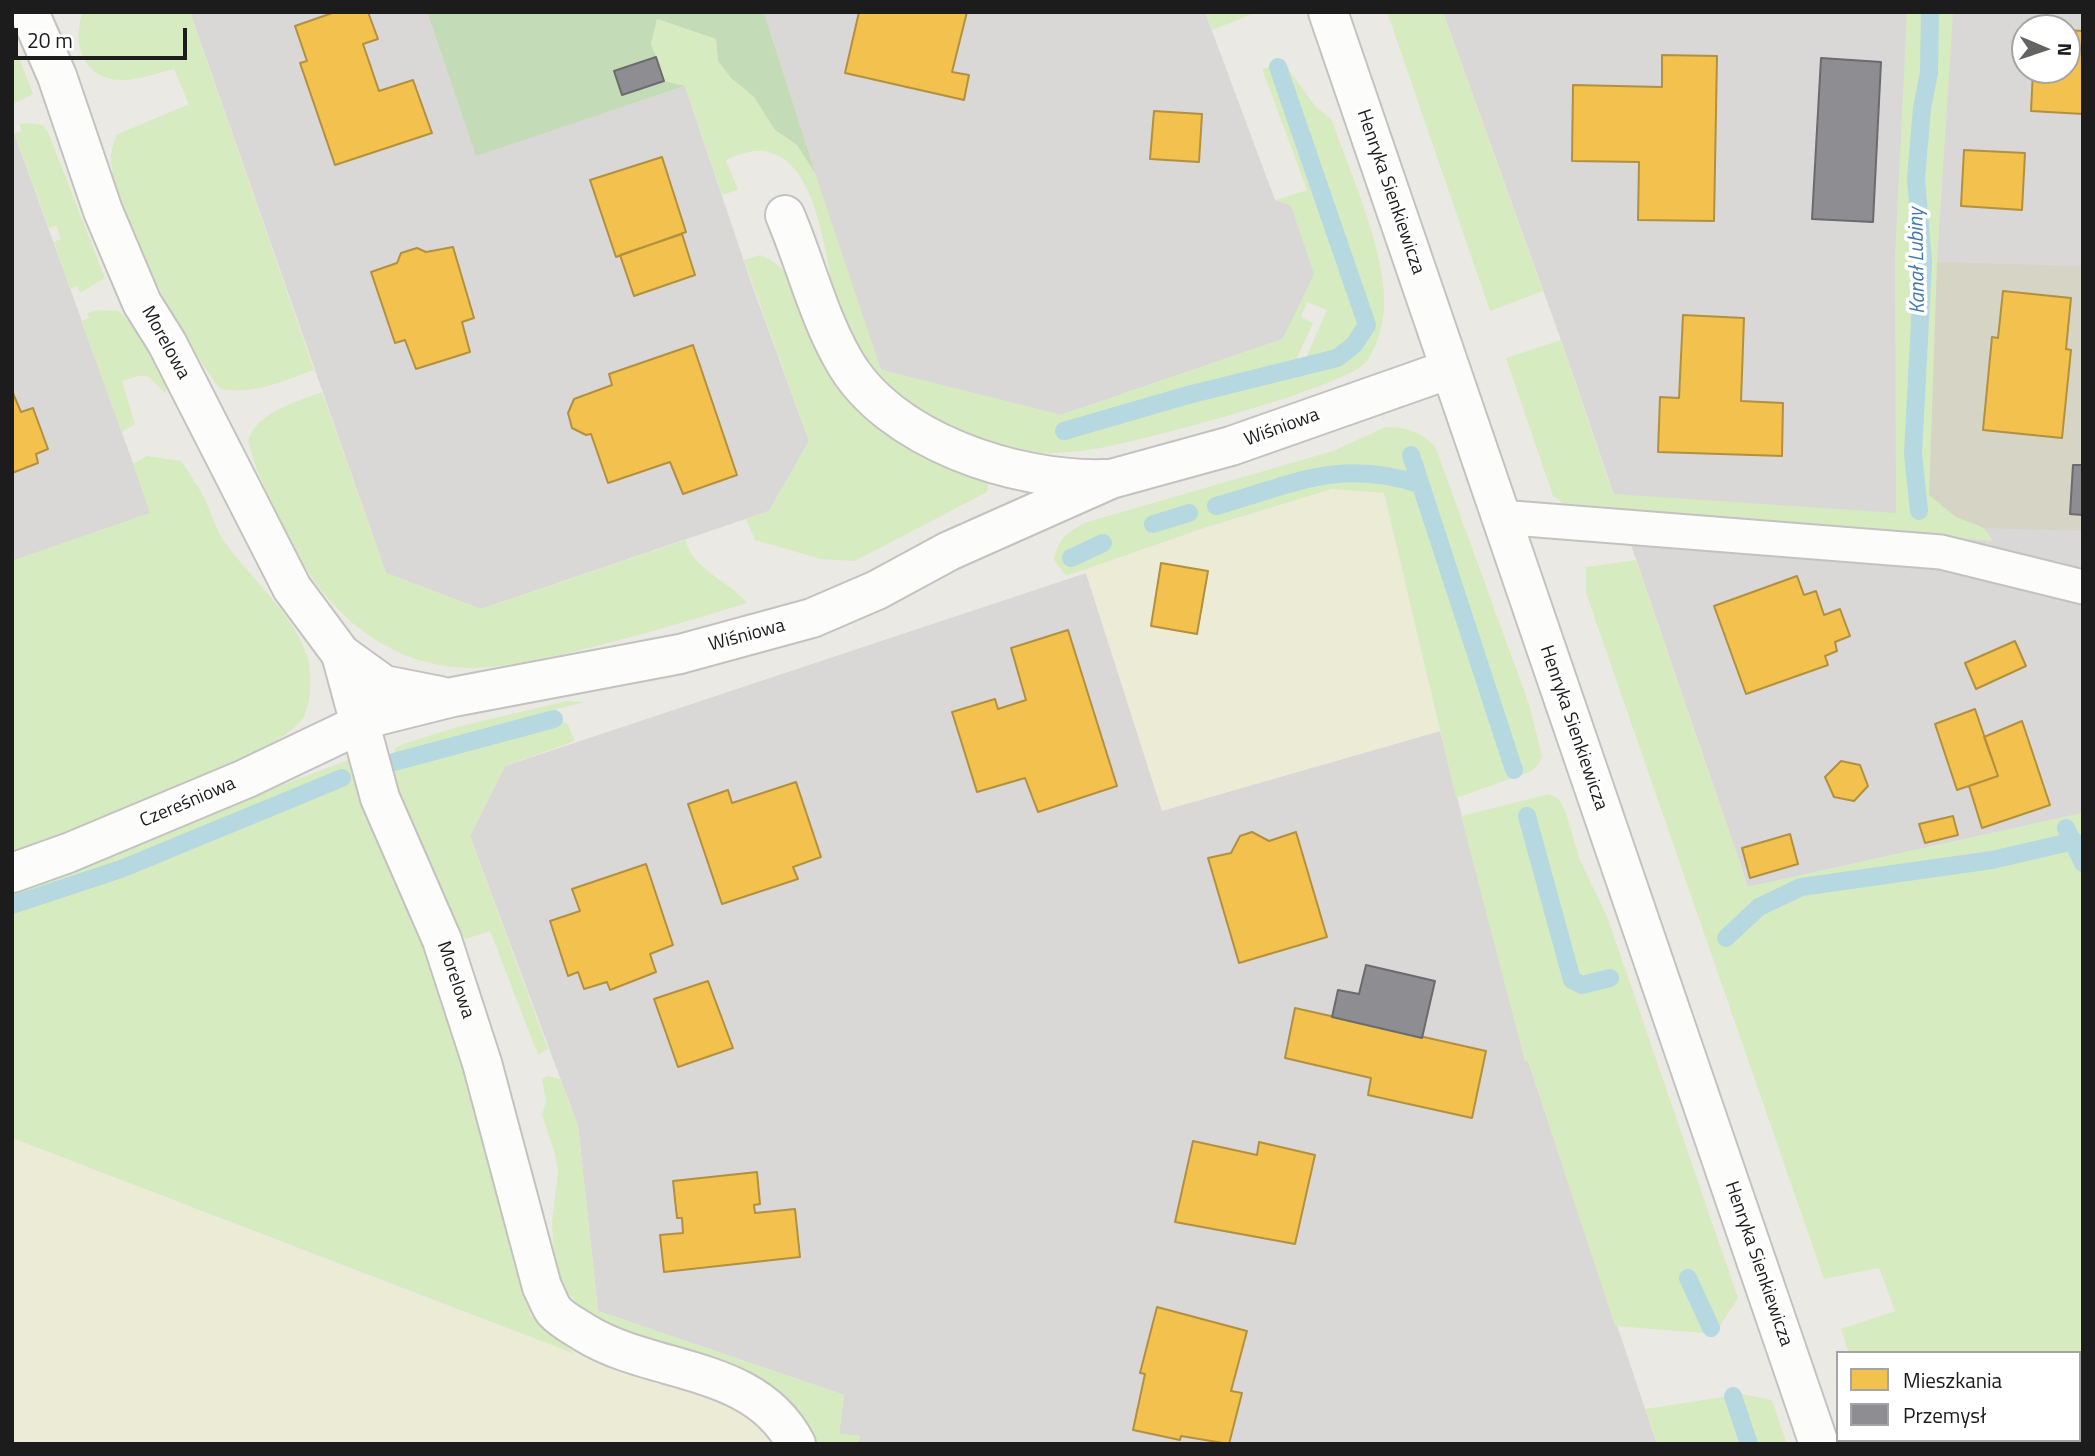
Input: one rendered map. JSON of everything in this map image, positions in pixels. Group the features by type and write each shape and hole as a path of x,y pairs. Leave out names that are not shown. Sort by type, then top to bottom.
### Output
{"street":[{"name":"Morelowa","path":"29,12 57,76 103,211 142,303 167,343 292,588 341,654 384,685 453,697"},
{"name":"Henryka Sienkiewicza","path":"1328,12 1819,1444"},
{"name":"Wiśniowa","path":"785,215 844,361 871,398 892,416 942,442 1004,466 1081,480 1111,479"},
{"name":"Wiśniowa","path":"360,724 377,716 453,697 645,662 745,638 812,618 877,590 949,551 1111,479 1231,446 1450,369"},
{"name":"Morelowa","path":"341,654 393,832 442,940 482,1063 542,1287 554,1310 569,1323 617,1349 735,1385 773,1410 796,1444"},
{"name":"Czereśniowa","path":"12,873 68,853 245,779 360,724"}],"lane":[{"path":"1500,517 1941,552 2083,587"}],"shaded area":[{"path":"190,12 427,12 476,155 685,86 752,285 809,441 769,511 481,609 386,573"},
{"path":"764,12 1205,12 1275,200 1291,205 1315,274 1283,339 1061,415 881,370 836,241"},
{"path":"1443,12 2083,12 2083,813 1748,887 1561,340"},
{"path":"12,127 151,513 12,561"},
{"path":"1937,262 2083,266 2083,531 1984,528 1956,517 1929,495"},
{"path":"1086,573 1163,810 1440,731 1525,1060 1528,1061 1657,1444 858,1444 860,1436 839,1434 844,1395 598,1311 578,1126 470,836 505,766"}],"green space":[{"path":"83,12 190,12 314,370 257,389 233,390 221,389 206,370 172,313 139,246 125,214 111,162 116,135 189,104 174,69 125,80 111,79 91,68 84,59 78,37"},
{"path":"427,12 764,12 815,173 797,145 775,130 754,97 731,78 718,61 716,39 657,19 651,44 656,57 615,71 622,95 664,81 685,86 476,156"},
{"path":"1205,12 1258,12 1212,30"},
{"path":"1387,12 1443,12 1543,291 1490,311"},
{"path":"1907,12 1953,12 1937,262 1929,495 1956,517 1984,528 1993,541 1563,503 1553,496 1506,358 1561,340 1613,494 1896,513 1895,258"},
{"path":"657,19 716,39 718,61 731,78 754,97 775,130 797,145 815,173 881,370 1061,415 1283,339 1314,274 1291,206 1276,200 1307,190 1262,69 1284,63 1315,106 1332,120 1369,222 1377,250 1384,302 1382,324 1375,345 1364,364 1317,387 1236,413 1095,449 1027,453 1000,448 956,432 910,409 883,388 867,370 838,310 819,223 810,195 796,171 779,156 756,151 726,160 738,190 722,195 685,86 664,81 651,44","holes":["1307,302 1327,310 1304,362 1297,358 1313,323 1301,317"]},
{"path":"12,39 33,94 13,104 12,100"},
{"path":"19,124 43,125 48,132 105,278 80,293 77,286 70,289 54,242 61,239 56,226 49,228 14,133 22,131"},
{"path":"760,255 784,271 808,313 989,479 987,492 855,561 821,559 755,540 746,519 769,511 809,441 744,260"},
{"path":"98,310 119,311 150,350 166,385 166,394 148,377 139,376 122,381 135,424 122,432 81,321 89,318 87,313"},
{"path":"322,392 386,573 481,609 686,540 695,559 747,603 613,642 511,664 482,668 453,667 425,662 400,653 354,624 317,585 289,539 251,453 248,441 259,423 279,409"},
{"path":"1385,427 1413,431 1435,446 1529,704 1542,756 1539,764 1530,772 1456,798 1384,493 1332,489 1204,528 1066,576 1054,560 1058,546 1065,536 1087,522 1333,451"},
{"path":"147,456 181,461 201,492 226,544 291,624 309,662 310,687 306,712 285,735 214,774 121,813 12,853 12,561 150,513 133,464"},
{"path":"1332,489 1384,493 1440,731 1162,811 1086,573 1091,566"},
{"path":"1636,560 1748,887 2083,813 2083,1444 1881,1444 2081,1442 2081,1351 1848,1351 1841,1329 1895,1311 1879,1268 1824,1279 1586,593 1586,567"},
{"path":"567,701 584,702 550,711 568,725 575,741 505,766 470,836 548,1049 538,1055 490,931 466,939 457,933 390,771 395,749 400,745 457,727"},
{"path":"351,759 427,947 505,1213 514,1265 531,1316 575,1354 12,1138 12,892 92,863 205,814"},
{"path":"1549,794 1559,799 1566,813 1580,860 1607,916 1738,1298 1720,1326 1702,1333 1615,1326 1528,1061 1525,1061 1461,816"},
{"path":"548,1076 560,1079 578,1126 598,1311 844,1395 839,1434 860,1436 858,1444 816,1444 809,1427 794,1410 586,1313 559,1283 552,1223 558,1172 542,1115 546,1101 542,1079"},
{"path":"12,1138 426,1299 744,1413 759,1425 772,1444 12,1444"},
{"path":"1742,1394 1772,1400 1787,1444 1657,1444 1645,1409"}],"building: Mieszkania":[{"path":"335,12 368,12 378,39 363,44 379,91 413,80 432,133 335,165 300,63 307,61 295,26"},
{"path":"859,12 967,12 952,72 969,75 964,100 845,73"},
{"path":"2083,31 2083,114 2031,111 2032,84 2081,84"},
{"path":"1662,55 1717,56 1714,221 1638,220 1639,162 1572,161 1573,85 1662,87"},
{"path":"1154,111 1202,114 1199,162 1150,159"},
{"path":"1964,150 2025,153 2022,210 1961,206"},
{"path":"662,157 686,232 616,257 590,180"},
{"path":"682,234 695,275 634,296 620,255"},
{"path":"453,247 474,318 462,322 470,352 416,369 405,340 395,343 371,272 397,263 401,253 417,248 426,252"},
{"path":"2003,291 2071,298 2066,349 2071,350 2062,438 1983,430 1992,337 1998,338"},
{"path":"1683,315 1744,318 1741,401 1783,403 1782,456 1658,452 1660,397 1679,398"},
{"path":"693,345 737,475 683,494 670,462 608,483 591,434 586,435 572,428 568,413 574,399 612,385 609,374"},
{"path":"12,391 21,412 33,408 48,449 36,454 38,463 12,473"},
{"path":"1161,563 1208,571 1197,634 1151,626"},
{"path":"1797,576 1804,595 1816,591 1824,615 1840,609 1850,636 1835,642 1837,651 1825,656 1828,665 1746,694 1714,606"},
{"path":"1068,630 1117,786 1038,812 1025,778 977,792 952,712 995,699 998,709 1026,700 1011,648"},
{"path":"2015,641 2026,666 1976,689 1965,663"},
{"path":"1975,709 1998,776 1957,790 1935,724"},
{"path":"2022,721 2050,805 1982,828 1969,786 1998,776 1984,737"},
{"path":"1841,761 1860,765 1868,786 1854,801 1834,797 1825,777"},
{"path":"796,782 821,857 793,867 798,879 722,904 688,804 728,790 732,803"},
{"path":"1953,816 1958,835 1925,843 1919,824"},
{"path":"1252,832 1269,841 1296,832 1327,937 1239,963 1208,858 1231,853 1240,836"},
{"path":"1790,834 1798,864 1750,878 1742,848"},
{"path":"646,864 673,945 650,954 656,972 610,990 607,982 584,989 578,972 568,976 550,921 580,911 572,889"},
{"path":"708,981 733,1048 678,1067 654,999"},
{"path":"1295,1008 1486,1051 1472,1118 1368,1095 1371,1078 1285,1058"},
{"path":"1193,1141 1257,1155 1259,1142 1315,1155 1295,1244 1175,1222"},
{"path":"757,1172 760,1204 754,1205 755,1213 795,1209 800,1257 664,1272 660,1235 683,1233 682,1218 677,1218 673,1181"},
{"path":"1157,1307 1247,1331 1231,1391 1242,1393 1229,1444 1181,1436 1180,1440 1133,1430 1145,1374 1140,1373"}],"building: Przemysł":[{"path":"656,57 664,81 622,95 614,71"},
{"path":"1821,58 1881,62 1873,222 1812,219"},
{"path":"2073,465 2083,465 2083,515 2070,514"},
{"path":"1366,965 1435,981 1422,1038 1332,1017 1338,990 1359,994"}],"waterway":[{"name":"Kanał Lubiny","path":"1919,511 1913,454 1923,262 1916,179 1922,108 1929,73 1930,12"},
{"path":"1064,431 1188,395 1337,358 1354,345 1367,325 1278,67"},
{"path":"1411,455 1514,770"},
{"path":"1216,506 1316,477 1340,474 1364,473 1420,484"},
{"path":"1153,524 1189,513"},
{"path":"1071,558 1103,543"},
{"path":"394,762 554,719"},
{"path":"12,905 121,869 342,778"},
{"path":"1527,816 1572,980 1582,985 1610,978"},
{"name":"Kanał Lubiny","path":"2066,828 2083,863"},
{"path":"1726,938 1759,907 1801,887 1992,860 2074,841"},
{"path":"1688,1278 1711,1328"},
{"path":"1733,1396 1749,1444"}]}
